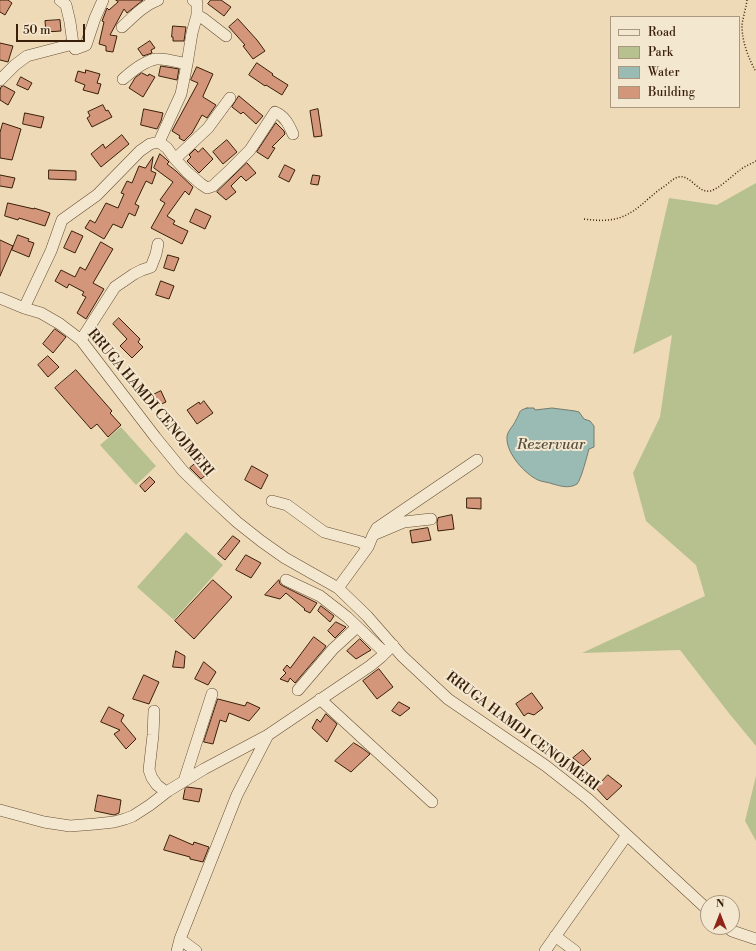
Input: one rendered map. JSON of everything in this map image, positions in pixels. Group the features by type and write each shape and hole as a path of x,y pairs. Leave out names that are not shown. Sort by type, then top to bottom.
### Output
{"street":[{"path":"60,0 66,5 70,22 72,44 75,49 86,45 103,0"},
{"path":"122,27 138,13 158,0"},
{"path":"159,142 181,94 197,14 198,3 193,0"},
{"path":"197,14 226,36"},
{"path":"0,80 27,56 72,44"},
{"path":"123,79 137,68 155,59 164,59 187,64"},
{"path":"175,159 208,128 230,98"},
{"path":"24,308 51,251 62,220 97,195 140,151 150,144 159,142 167,148 187,172 207,188 213,186 250,150 275,112 280,114 287,122 293,134"},
{"path":"81,340 115,287 134,274 151,267 158,244"},
{"name":"RRUGA HAMDI CENOJMERI","path":"0,298 41,313 60,324 81,340 183,471 237,522 285,558 338,588 367,616 402,656 448,699 546,766 588,799 700,903"},
{"path":"338,588 368,547 376,528 477,460"},
{"path":"272,501 287,505 324,532 361,542 368,547"},
{"path":"373,535 404,522 432,519"},
{"path":"286,580 320,596 358,627 385,653"},
{"path":"298,690 333,649 358,627"},
{"path":"0,810 44,822 70,826 114,822 133,816 150,806 166,792 204,769 268,735 370,666 393,645"},
{"path":"184,781 212,694"},
{"path":"320,699 432,802"},
{"path":"154,711 149,770 152,778 158,786 166,792"},
{"path":"177,951 180,939 237,795 268,735"},
{"path":"545,951 627,835"},
{"path":"740,934 756,939"},
{"path":"555,936 575,951"},
{"path":"180,939 196,951"}],"path":[{"path":"747,0 742,25 743,35 745,46 756,72"},
{"path":"584,219 608,220 630,214 677,177 689,179 701,189 708,191 713,190 734,176 740,169 756,161"}],"green space":[{"path":"756,183 756,746 680,650 582,653 705,596 696,565 646,521 633,473 660,417 672,335 633,354 669,198 717,205"},
{"path":"121,427 156,466 136,485 100,445"},
{"path":"186,532 223,565 174,620 137,587"},
{"path":"756,776 756,841 745,821"}],"water":[{"name":"Rezervuar","path":"527,408 534,408 535,410 552,408 579,412 584,419 590,421 594,426 594,447 589,449 579,482 574,486 559,486 538,480 522,468 513,457 508,445 507,436 520,411"}],"building":[{"path":"0,0 8,0 12,3 5,15 0,12"},
{"path":"116,0 143,0 127,13 124,9 110,35 117,36 113,52 106,51 106,46 99,44 104,22 102,21 107,8 109,10 118,2"},
{"path":"211,0 221,0 231,7 224,16 208,4"},
{"path":"238,19 265,51 253,59 243,46 245,45 229,27"},
{"path":"60,20 61,31 46,32 45,21"},
{"path":"173,26 186,27 184,41 173,41"},
{"path":"150,41 155,48 151,50 152,53 143,56 138,49"},
{"path":"0,43 13,46 8,62 0,60"},
{"path":"257,63 288,85 282,95 249,75"},
{"path":"161,66 179,69 177,80 159,76"},
{"path":"197,67 213,74 203,97 216,105 207,118 202,115 192,133 184,141 179,138 180,136 172,131 198,83 191,80"},
{"path":"86,70 100,74 97,83 101,84 98,94 83,90 85,85 75,81 78,71 85,73"},
{"path":"142,73 155,77 143,97 129,88 135,78"},
{"path":"21,77 32,83 28,90 17,85"},
{"path":"4,86 15,92 8,105 0,100 0,90 1,87"},
{"path":"239,96 263,116 256,124 243,112 241,114 232,107"},
{"path":"103,105 112,117 92,127 87,118 90,116 88,112"},
{"path":"144,109 163,113 157,129 141,125"},
{"path":"318,109 322,136 314,137 310,111"},
{"path":"25,113 44,117 41,128 23,124"},
{"path":"3,123 21,129 12,160 0,158 0,133"},
{"path":"276,123 285,134 272,147 275,148 268,159 257,152"},
{"path":"122,135 129,144 101,167 91,154 103,144 105,148"},
{"path":"227,140 237,152 223,164 213,152"},
{"path":"203,148 213,159 199,173 187,161 191,157 189,155 195,149 198,152"},
{"path":"160,154 169,162 167,164 193,187 189,195 185,191 167,216 175,221 173,224 188,231 182,244 151,228 165,203 160,200 173,182 154,168"},
{"path":"153,157 151,171 156,173 152,184 146,181 135,204 139,206 135,216 129,213 122,228 113,224 104,239 85,228 90,220 95,223 106,203 118,208 124,194 121,193 127,181 132,183 139,166 145,168"},
{"path":"247,163 256,173 246,181 241,176 231,186 236,192 226,200 217,192"},
{"path":"285,165 295,170 289,182 279,177"},
{"path":"49,170 76,171 76,180 49,179"},
{"path":"0,175 15,178 12,188 0,186"},
{"path":"313,175 320,176 318,185 311,184"},
{"path":"8,203 50,213 45,226 19,218 18,220 5,216"},
{"path":"196,209 211,216 205,229 190,222"},
{"path":"72,231 83,236 75,253 64,248"},
{"path":"18,235 29,239 28,241 34,243 29,257 12,250"},
{"path":"0,240 13,246 0,276"},
{"path":"101,242 113,249 93,283 104,289 86,319 77,313 86,297 82,295 84,292 69,284 67,288 55,281 61,270 75,277 80,267 85,270"},
{"path":"168,255 179,258 174,271 164,268"},
{"path":"161,281 174,286 169,299 156,295"},
{"path":"119,318 140,339 138,342 143,347 132,358 120,346 127,339 113,324"},
{"path":"55,329 66,337 53,353 43,344"},
{"path":"48,356 59,367 48,377 38,365"},
{"path":"76,370 112,411 110,413 121,425 108,437 97,424 91,429 55,388"},
{"path":"161,391 166,402 155,407 151,396"},
{"path":"204,401 213,413 197,424 187,410 199,402 200,404"},
{"path":"196,463 207,474 201,479 190,468"},
{"path":"252,466 268,475 261,489 245,480"},
{"path":"150,477 155,482 145,492 140,486"},
{"path":"467,498 481,498 481,509 467,508"},
{"path":"452,515 454,529 438,531 438,518"},
{"path":"428,528 431,540 412,543 410,531"},
{"path":"233,536 240,541 225,560 218,554"},
{"path":"246,555 261,563 251,578 236,570"},
{"path":"213,580 232,597 194,639 175,621"},
{"path":"279,580 280,584 283,586 317,603 310,613 304,610 305,609 286,593 280,599 265,595"},
{"path":"321,606 334,616 330,622 318,611"},
{"path":"336,622 346,627 335,638 328,631"},
{"path":"314,637 326,646 324,649 295,683 290,678 288,682 280,679 286,673 283,670 287,665 290,668"},
{"path":"360,639 371,650 356,659 347,651"},
{"path":"176,651 185,656 184,668 173,667"},
{"path":"204,662 216,672 208,685 195,679"},
{"path":"379,669 393,687 377,699 363,681"},
{"path":"144,675 159,682 149,704 133,699"},
{"path":"532,693 543,708 534,715 528,713 524,716 516,704"},
{"path":"218,699 245,706 247,702 260,708 249,721 229,713 226,722 220,720 213,744 204,742"},
{"path":"399,702 410,708 400,716 392,711"},
{"path":"109,707 124,715 121,721 136,739 126,749 114,734 120,730 101,722"},
{"path":"326,714 337,724 327,742 312,728 317,719 320,722"},
{"path":"354,743 370,754 351,772 335,761"},
{"path":"583,750 591,759 583,766 573,758"},
{"path":"608,775 622,786 607,800 596,788"},
{"path":"187,787 202,789 199,802 183,799 185,789"},
{"path":"98,795 121,800 119,813 114,815 95,811"},
{"path":"170,835 193,845 194,842 209,847 203,862 164,850"}]}
